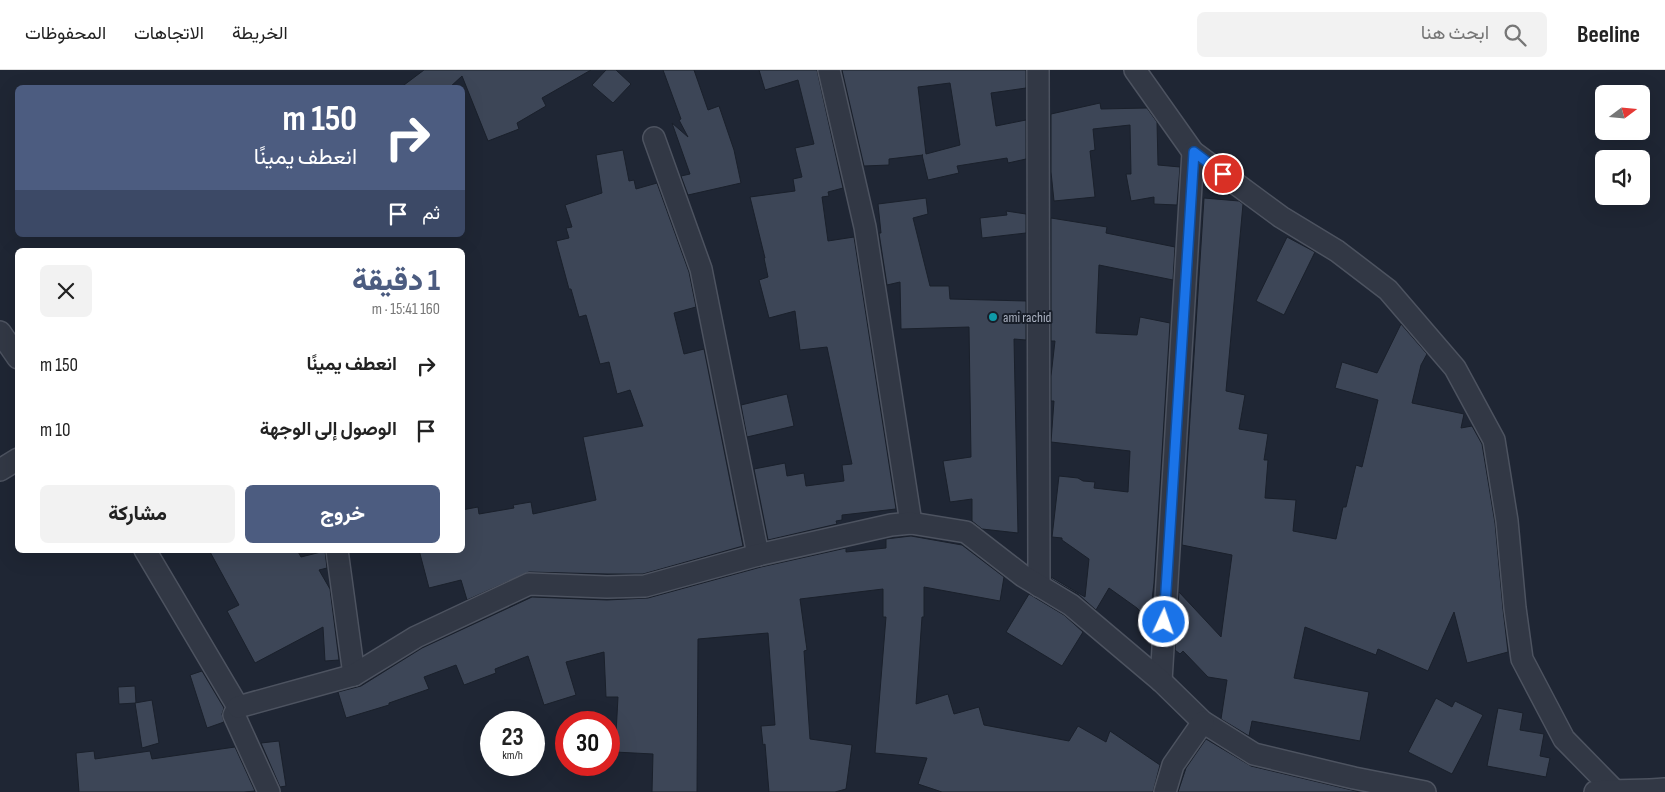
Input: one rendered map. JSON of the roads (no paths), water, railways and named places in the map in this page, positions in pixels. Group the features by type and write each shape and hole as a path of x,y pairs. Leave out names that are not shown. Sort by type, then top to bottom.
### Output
{"street":[{"path":"829,70 865,227 912,522"},
{"path":"1038,70 1039,586"},
{"path":"1135,70 1194,152 1281,217 1337,251 1388,290 1455,368 1494,440 1507,521 1522,659 1564,739 1604,791 1648,792 1665,789"},
{"path":"654,138 701,269 758,555"},
{"path":"1160,681 1194,152"},
{"path":"0,332 15,353"},
{"path":"0,470 15,461"},
{"path":"269,792 234,714 238,707 354,675 416,637 529,584 607,587 645,586 758,555 912,522 966,532 1022,576 1071,605 1160,681 1203,722 1254,754 1354,778 1424,792"},
{"path":"147,553 238,707"},
{"path":"337,553 354,675"},
{"path":"1165,792 1173,765 1203,722"}],"place":[{"name":"ami rachid","path":"993,317"}]}
